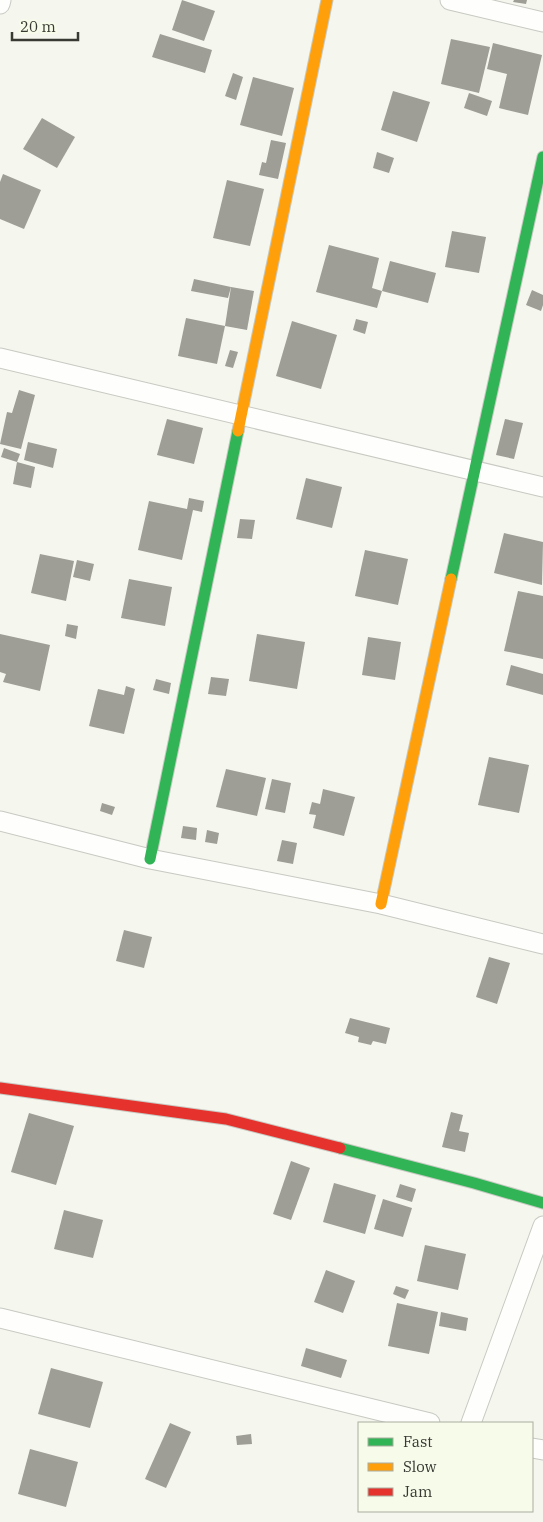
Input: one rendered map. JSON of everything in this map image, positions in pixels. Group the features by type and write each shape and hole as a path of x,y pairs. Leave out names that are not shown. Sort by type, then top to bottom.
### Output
{"street":[{"path":"0,4 1,0"},
{"path":"150,859 327,0"},
{"path":"450,0 543,22"},
{"path":"381,904 543,157"},
{"path":"0,358 543,487"},
{"path":"0,821 150,859 381,904 543,944"},
{"path":"0,1088 226,1119 474,1182 543,1203"},
{"path":"471,1422 543,1226"},
{"path":"0,1318 426,1422"}],"building":[{"path":"182,0 215,11 204,41 172,30"},
{"path":"514,0 527,0 526,4 513,2"},
{"path":"160,34 212,50 205,73 152,57"},
{"path":"451,39 490,47 479,93 441,84"},
{"path":"493,43 542,55 528,115 499,108 507,74 487,69"},
{"path":"233,73 243,77 236,100 225,96"},
{"path":"253,77 294,88 282,136 240,125"},
{"path":"393,91 430,102 417,142 381,130"},
{"path":"469,93 492,101 487,116 464,108"},
{"path":"42,118 75,137 57,168 23,149"},
{"path":"271,140 286,143 278,179 259,175 262,162 266,163"},
{"path":"377,152 394,158 389,173 373,168"},
{"path":"3,174 41,190 24,229 0,219 0,182"},
{"path":"227,180 264,189 250,246 213,238"},
{"path":"452,231 486,237 479,273 445,267"},
{"path":"329,245 379,258 372,288 382,291 377,308 316,292"},
{"path":"390,261 436,273 428,303 382,291"},
{"path":"194,279 231,287 228,298 191,291"},
{"path":"231,287 254,291 247,330 225,326"},
{"path":"532,290 543,295 541,311 526,305"},
{"path":"186,318 225,326 217,364 178,356"},
{"path":"356,319 368,322 365,334 353,330"},
{"path":"292,321 337,335 321,389 276,376"},
{"path":"230,350 238,352 233,368 225,366"},
{"path":"19,390 35,395 21,449 0,444 7,412 12,413"},
{"path":"167,419 203,428 194,464 157,455"},
{"path":"505,419 523,423 514,459 496,455"},
{"path":"28,442 57,449 53,468 24,460"},
{"path":"4,448 20,454 17,462 1,457"},
{"path":"17,462 35,467 31,488 13,484"},
{"path":"306,478 342,487 332,528 296,519"},
{"path":"189,498 204,501 202,512 193,510 182,560 138,550 149,501 187,509"},
{"path":"240,519 255,520 252,539 237,538"},
{"path":"504,533 543,542 542,585 494,573"},
{"path":"365,550 408,559 398,605 355,596"},
{"path":"40,554 74,561 66,601 31,593"},
{"path":"77,560 94,564 90,581 73,577"},
{"path":"129,579 172,587 165,626 121,618"},
{"path":"518,591 543,596 543,659 504,651"},
{"path":"67,624 78,626 76,639 65,636"},
{"path":"0,634 50,645 40,691 3,682 6,674 0,672"},
{"path":"257,634 305,642 297,689 249,681"},
{"path":"368,637 401,642 395,680 362,675"},
{"path":"511,665 543,674 543,695 506,685"},
{"path":"211,677 229,679 226,696 208,694"},
{"path":"156,679 171,683 169,694 153,690"},
{"path":"126,686 135,689 124,734 89,726 98,689 124,695"},
{"path":"489,757 529,765 519,813 478,805"},
{"path":"226,769 266,778 257,816 216,807"},
{"path":"272,779 291,783 285,813 265,809"},
{"path":"323,789 355,797 344,836 313,828 316,815 309,814 312,802 320,804"},
{"path":"102,803 115,807 112,815 100,811"},
{"path":"183,826 197,828 196,840 181,838"},
{"path":"207,830 219,833 217,844 205,842"},
{"path":"282,840 297,843 293,864 277,861"},
{"path":"124,930 152,937 144,968 116,961"},
{"path":"489,957 510,963 497,1004 476,997"},
{"path":"350,1018 390,1028 386,1044 373,1041 371,1045 358,1042 359,1037 345,1033"},
{"path":"451,1112 463,1115 459,1131 469,1133 465,1152 442,1147"},
{"path":"29,1113 74,1126 56,1185 11,1172"},
{"path":"291,1161 310,1168 291,1220 273,1214"},
{"path":"334,1183 376,1195 365,1234 323,1222"},
{"path":"400,1184 416,1189 412,1202 396,1197"},
{"path":"383,1199 412,1208 403,1237 374,1229"},
{"path":"64,1210 103,1220 93,1258 54,1249"},
{"path":"425,1245 466,1254 458,1290 417,1281"},
{"path":"326,1270 355,1281 343,1313 314,1302"},
{"path":"396,1286 409,1290 405,1299 393,1294"},
{"path":"397,1303 438,1312 429,1354 388,1346"},
{"path":"441,1312 468,1318 466,1331 439,1326"},
{"path":"306,1348 347,1360 341,1378 301,1366"},
{"path":"51,1368 103,1382 90,1428 38,1414"},
{"path":"170,1423 191,1432 166,1488 145,1479"},
{"path":"251,1434 252,1444 237,1445 236,1436"},
{"path":"30,1449 78,1462 66,1507 18,1494"}],"traffic: fast":[{"path":"451,579 543,157"},
{"path":"150,859 238,431"},
{"path":"340,1148 543,1203"}],"traffic: slow":[{"path":"238,431 327,0"},
{"path":"381,904 451,579"}],"traffic: jam":[{"path":"0,1088 226,1119 340,1148"}]}
